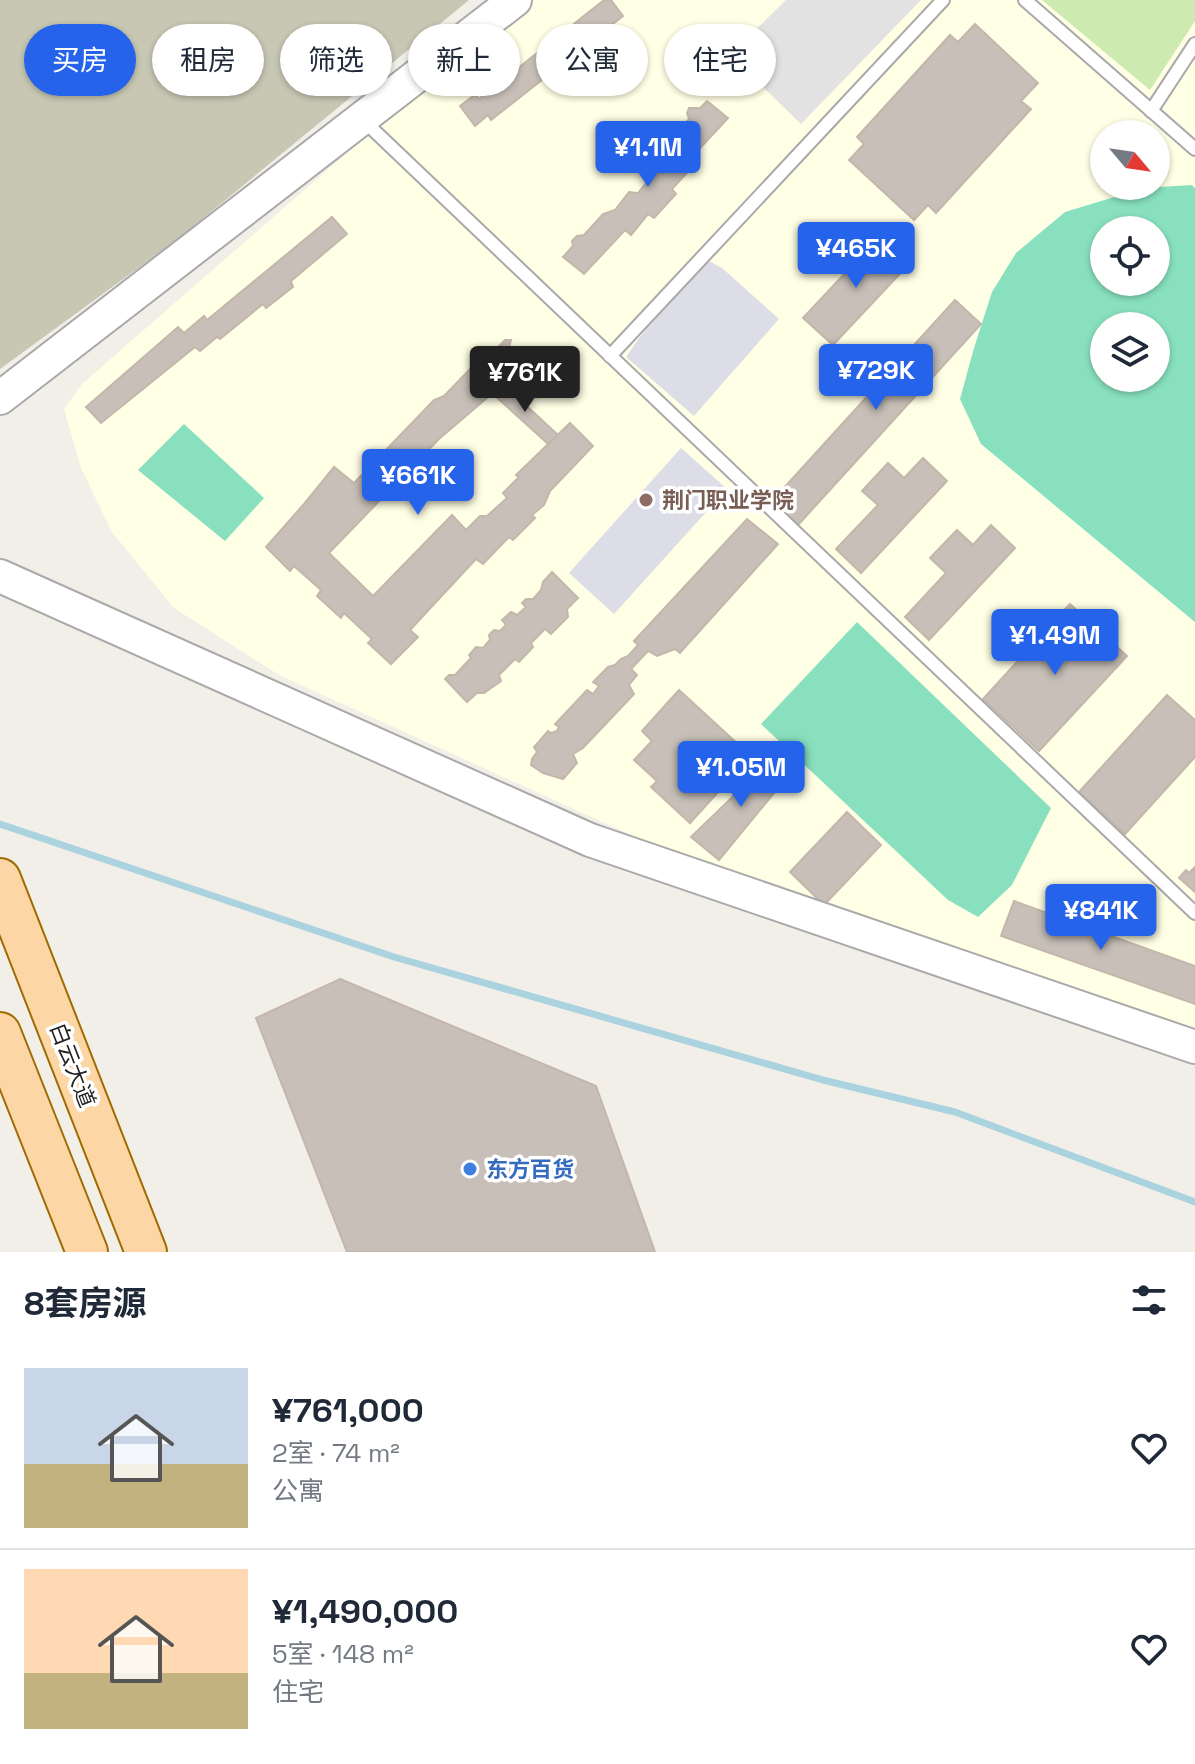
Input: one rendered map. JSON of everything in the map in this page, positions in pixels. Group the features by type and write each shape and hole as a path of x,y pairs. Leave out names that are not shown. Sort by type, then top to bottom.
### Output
{"main road":[{"name":"白云大道","path":"0,879 146,1252"},
{"path":"0,1033 87,1252"}],"street":[{"path":"0,398 515,0"},
{"path":"0,576 590,840 1195,1047"}],"lane":[{"path":"610,356 943,0"},
{"path":"1025,0 1195,149"},
{"path":"1151,111 1195,44"},
{"path":"362,119 1195,913"}],"shaded area":[{"path":"0,0 469,0 440,24 408,24 408,50 392,63 392,24 280,24 280,96 352,96 178,239 0,369"},
{"name":"荆门职业学院","path":"522,0 1195,0 1195,1034 728,879 279,675 174,608 112,532 81,468 64,409 82,384 412,96 520,96 520,24 494,24"},
{"path":"786,0 921,0 801,124 772,96 776,96 776,24 762,24"},
{"path":"709,261 722,268 779,319 694,416 626,357 671,300"},
{"path":"681,448 727,489 614,614 569,573"}],"green space":[{"path":"1042,0 1195,0 1195,21 1150,90"},
{"path":"1192,185 1195,188 1195,622 981,444 960,399 992,292 1016,253 1065,212 1104,200 1170,200 1170,186"},
{"path":"184,424 264,498 225,541 138,470"},
{"path":"857,622 1051,808 1012,885 978,917 948,900 761,724"}],"building":[{"path":"604,0 611,0 623,16 613,24 574,24"},
{"path":"975,24 1038,83 1021,101 1031,109 936,213 928,205 914,220 849,160 864,144 857,137 950,35 958,42"},
{"path":"536,54 536,85 491,120 488,115 475,126 460,106 473,96 479,99 483,96 520,96 520,67"},
{"path":"707,101 728,118 688,161 693,166 672,189 676,194 654,218 648,214 631,235 625,230 584,274 563,257 577,236 584,235 603,214 615,210 629,192 638,193 650,178 650,172 668,153 667,143 689,119 689,108 700,108"},
{"path":"332,217 347,234 291,281 293,287 266,308 263,304 200,351 195,347 101,423 86,407 178,327 184,333 204,316 207,320"},
{"path":"880,236 910,263 833,345 803,318"},
{"path":"955,300 981,324 798,525 772,501"},
{"path":"505,340 511,340 507,354 522,365 516,373 439,439 329,553 373,596 452,515 466,530 480,516 487,516 507,498 503,493 519,477 516,475 570,423 593,446 550,491 544,505 532,515 535,518 513,540 509,537 483,564 476,559 410,630 418,637 391,664 368,643 372,639 344,613 341,618 317,596 321,590 294,566 290,571 266,547 334,467 354,483 434,400 444,396 473,366 481,365"},
{"path":"504,385 558,435 548,444 492,393"},
{"path":"923,458 947,481 861,573 836,549 878,505 862,491 888,463 904,478"},
{"path":"747,519 778,544 680,653 675,649 657,656 648,651 631,669 637,675 629,685 634,694 583,748 573,754 577,763 563,779 543,773 531,765 537,752 534,747 548,731 557,731 559,727 555,724 587,690 593,694 599,686 593,682 608,667 628,656 638,645 634,641"},
{"path":"991,525 1015,548 929,640 905,617 946,573 930,558 957,530 973,545"},
{"path":"552,572 578,598 567,609 568,617 551,634 545,629 519,662 515,659 499,675 501,681 484,693 477,693 467,702 445,679 455,675 471,658 469,655 476,647 483,648 494,630 500,631 506,625 502,620 511,612 517,615 526,607 522,603 533,599"},
{"path":"1070,604 1127,656 1039,751 983,699"},
{"path":"679,690 751,756 690,823 651,787 657,781 634,760 652,741 642,731"},
{"path":"1167,695 1195,720 1195,757 1125,834 1079,792"},
{"path":"775,756 792,771 719,860 691,837"},
{"path":"847,812 881,845 824,905 790,872"},
{"path":"1195,867 1195,892 1179,878 1186,870 1189,873"},
{"path":"1014,901 1195,966 1195,1004 1001,936"},
{"name":"东方百货","path":"340,979 596,1086 655,1252 347,1252 256,1018"}],"waterway":[{"path":"0,824 394,957 823,1080 955,1112 1195,1202"}],"place":[{"name":"荆门职业学院","path":"646,500"},
{"name":"东方百货","path":"470,1169"}]}
